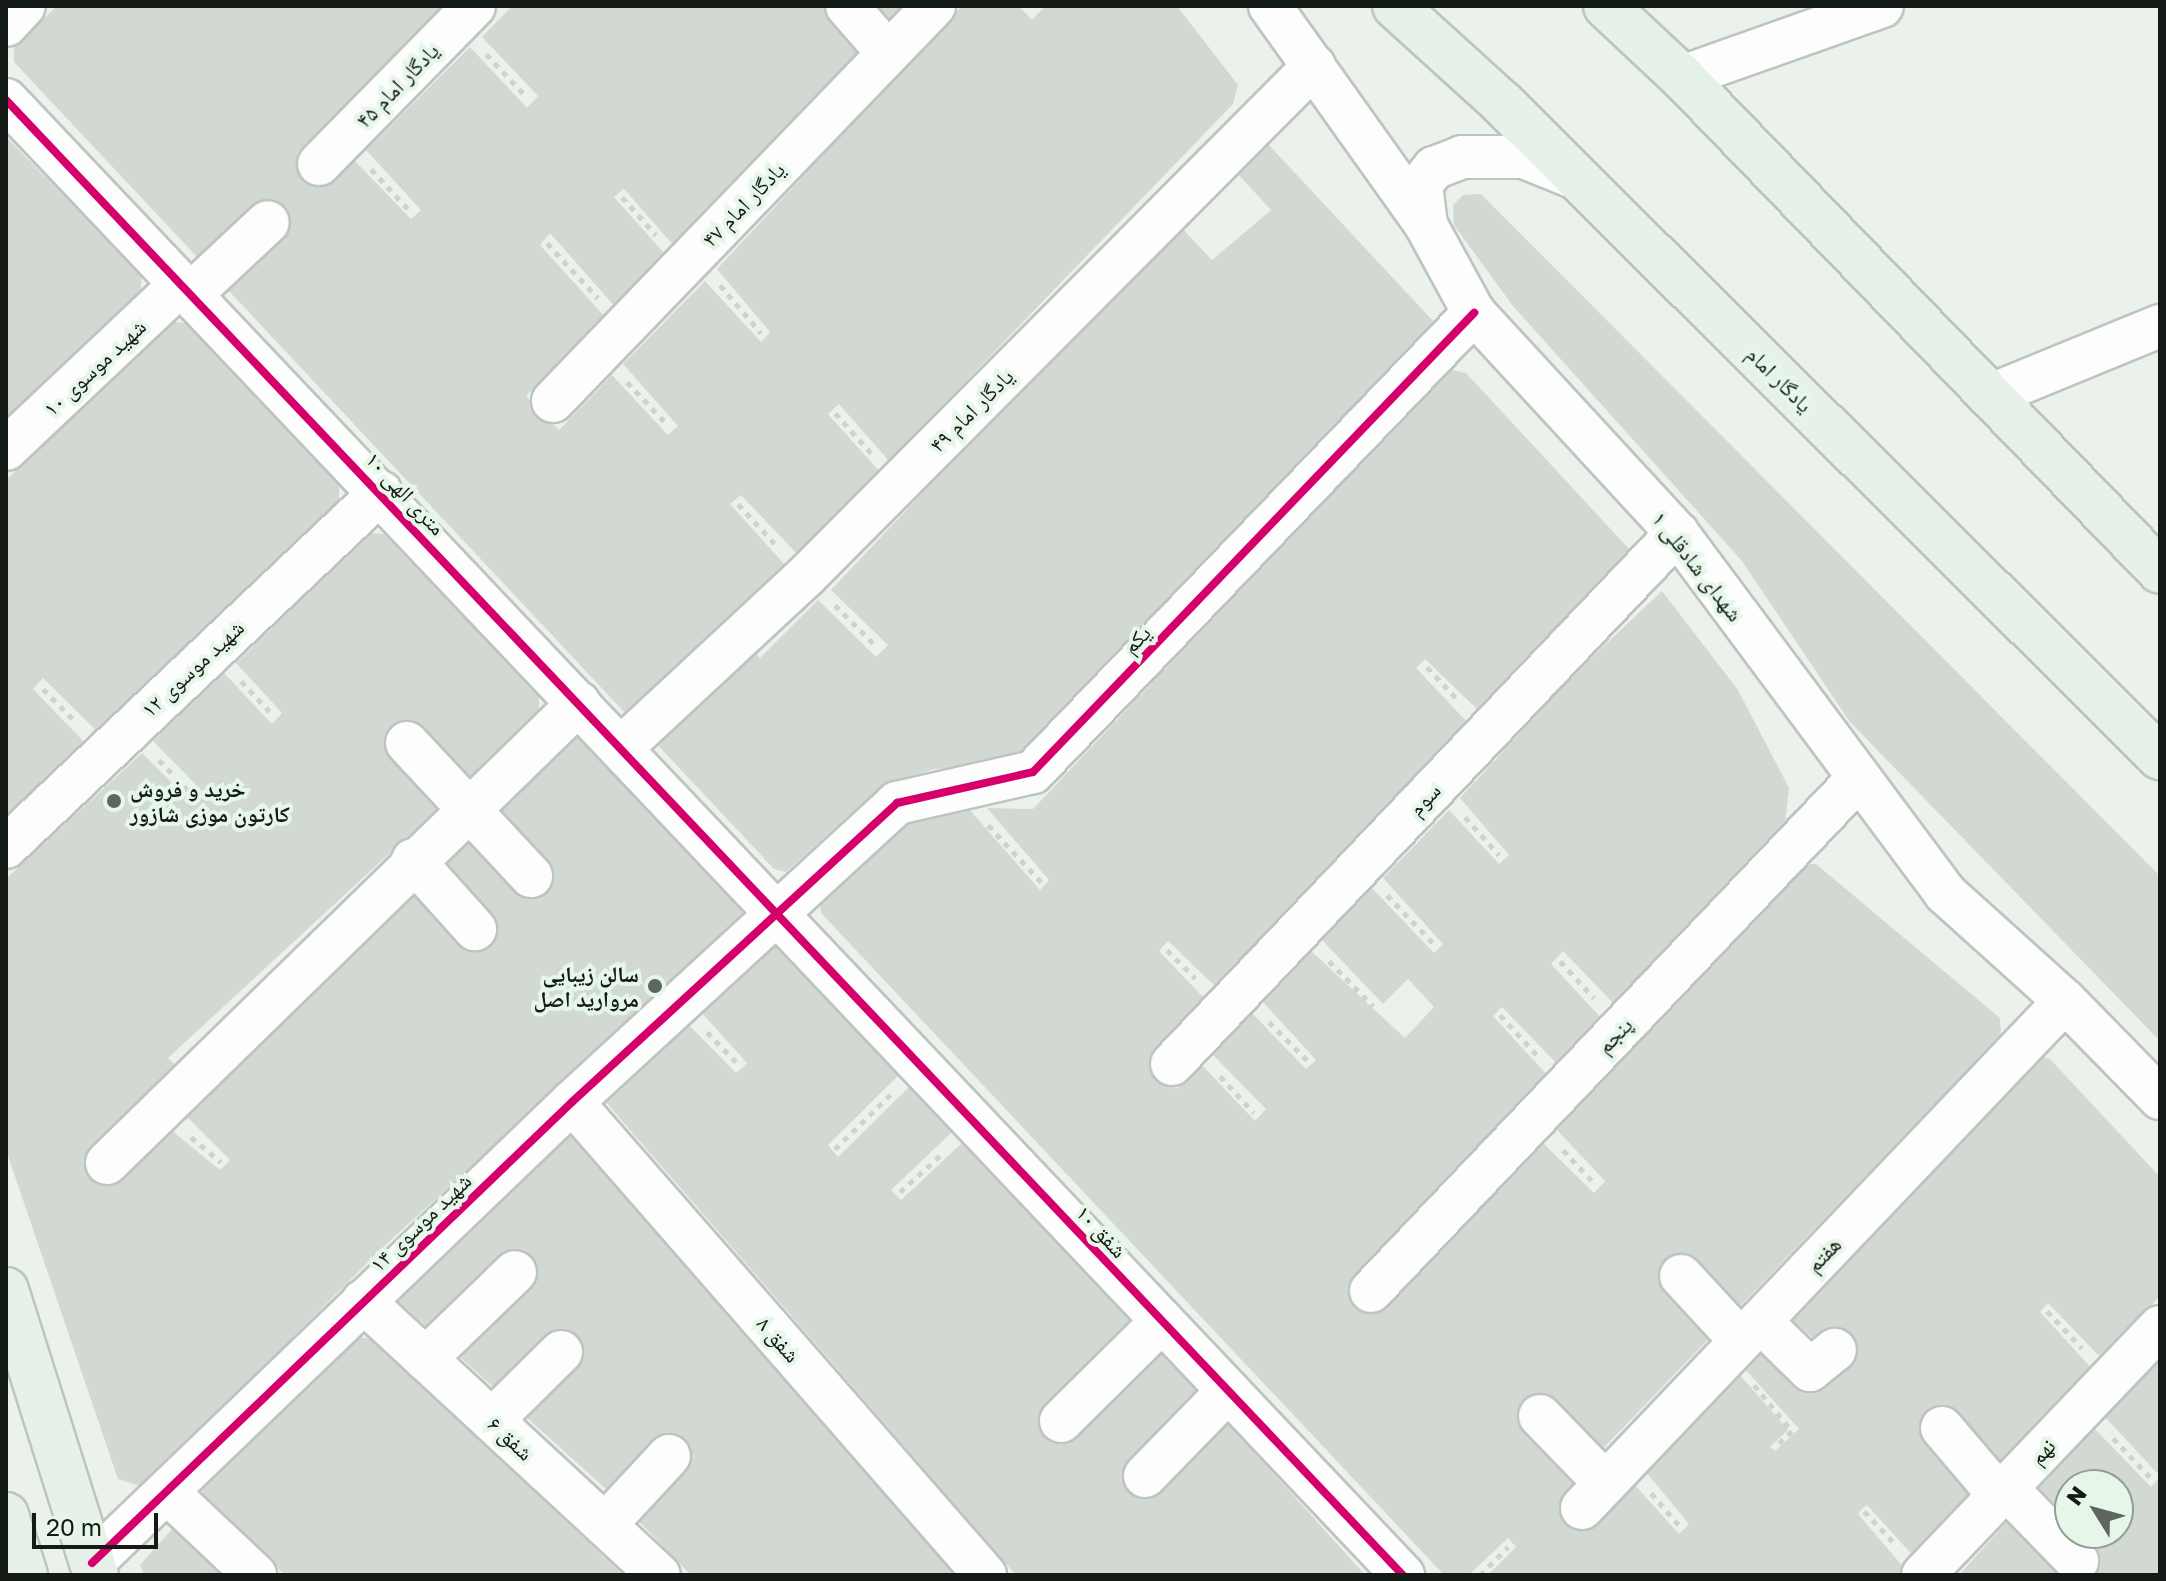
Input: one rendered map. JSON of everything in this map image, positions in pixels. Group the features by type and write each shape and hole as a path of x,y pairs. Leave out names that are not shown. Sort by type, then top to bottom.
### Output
{"main road":[{"name":"یادگار امام","path":"1395,6 1502,103 2160,757"},
{"path":"1438,6 1502,103"},
{"path":"1606,6 1682,77 2160,571"},
{"path":"6,1290 94,1569"},
{"path":"6,1515 25,1575"}],"street":[{"path":"6,25 24,6"},
{"path":"847,6 888,53"},
{"name":"یادگار امام ۴۷","path":"553,401 934,6"},
{"name":"شهدای شادقلی ۱","path":"1270,6 1426,225 1474,313 1677,533 1857,780 1945,893 2065,1001 2160,1098"},
{"path":"1682,77 1882,6"},
{"name":"یادگار امام ۴۵","path":"331,151 466,14"},
{"name":"یادگار امام ۴۹","path":"622,747 806,576 1314,66"},
{"name":"۱۰ متری الهی","path":"6,100 776,912"},
{"path":"1426,225 1421,184 1434,168 1462,157 1524,157 1580,180"},
{"name":"شهید موسوی ۱۰","path":"6,449 186,289 268,222"},
{"name":"یکم","path":"776,912 897,803 973,789 1033,772 1474,313"},
{"path":"1989,396 2160,326"},
{"name":"شهید موسوی ۱۲","path":"6,847 381,492"},
{"name":"سوم","path":"1181,1055 1677,533"},
{"path":"107,1163 413,860 579,703"},
{"path":"407,743 531,876"},
{"name":"پنجم","path":"1371,1291 1857,780"},
{"path":"413,860 475,929"},
{"name":"شفق ۱۰","path":"776,912 1403,1575"},
{"name":"شهید موسوی ۱۴","path":"94,1569 363,1301 776,912"},
{"name":"هفتم","path":"1540,1416 1594,1495 2065,1001"},
{"name":"شفق ۸","path":"572,1102 985,1575"},
{"path":"425,1359 515,1272"},
{"path":"1681,1276 1743,1339 1810,1370 1835,1350"},
{"name":"شفق ۶","path":"363,1301 659,1575"},
{"path":"1061,1421 1162,1321"},
{"name":"نهم","path":"1923,1575 2160,1327"},
{"path":"492,1420 561,1352"},
{"path":"1145,1476 1228,1391"},
{"path":"1942,1428 2077,1561"},
{"path":"605,1525 669,1456"},
{"path":"168,1493 255,1575"}],"path":[{"path":"466,14 527,97"},
{"path":"331,151 411,212"},
{"path":"547,243 668,425"},
{"path":"694,255 761,333"},
{"path":"835,413 898,483"},
{"path":"738,504 876,646"},
{"path":"43,689 104,751"},
{"path":"1437,785 1499,855"},
{"path":"973,789 976,813 1042,883"},
{"path":"1360,867 1436,946"},
{"path":"1299,931 1373,1006"},
{"path":"1240,993 1308,1061"},
{"path":"1500,1015 1566,1086"},
{"path":"1181,1055 1254,1113"},
{"path":"835,1149 921,1065"},
{"path":"900,1192 976,1124"},
{"path":"2047,1311 2151,1478"},
{"path":"1743,1339 1792,1431 1775,1447"},
{"path":"1480,1575 1508,1547"}],"building":[{"path":"57,6 447,6 296,154 326,185 354,160 411,219 421,210 366,150 470,47 527,108 538,96 482,37 512,6 838,6 869,42 674,246 624,189 614,197 665,254 616,308 550,233 540,245 605,317 526,396 559,430 612,375 668,435 678,426 623,364 705,281 761,342 765,338 770,332 717,269 962,6 1019,6 1032,20 1045,6 1177,6 1238,85 1233,104 889,461 839,404 828,414 881,473 800,557 741,495 730,504 785,565 627,715 14,62 14,48"},
{"path":"856,6 904,6 879,32"},
{"path":"6,137 142,275 140,294 6,422"},
{"path":"1268,144 1434,322 1032,747 999,765 934,769 881,786 786,872 774,869 652,739 746,643 760,658 818,600 876,657 888,645 831,590 1177,223 1212,260 1271,210 1236,172"},
{"path":"1481,194 2160,876 2160,1041 1850,722 1742,561 1513,306 1454,225 1453,205 1463,195"},
{"path":"172,322 187,323 339,484 339,500 100,734 43,678 33,689 88,746 6,822 6,480"},
{"path":"1448,369 1466,373 1630,550 1478,710 1425,659 1416,668 1469,724 1216,987 1168,941 1159,951 1205,999 1149,1058 1176,1089 1201,1064 1255,1121 1266,1109 1213,1055 1252,1013 1306,1069 1316,1060 1263,1002 1311,951 1405,1038 1434,1007 1408,979 1383,1004 1322,940 1372,888 1434,953 1443,944 1383,878 1449,810 1499,864 1509,855 1460,798 1576,672 1662,591 1738,690 1789,788 1784,831 1617,1007 1563,951 1551,964 1604,1021 1560,1067 1502,1007 1493,1016 1550,1078 1352,1279 1384,1311 1543,1143 1594,1193 1605,1181 1557,1130 1798,864 1816,864 2000,1018 2001,1035 1593,1459 1561,1500 1589,1528 1633,1483 1679,1534 1689,1524 1645,1471 1740,1375 1788,1430 1770,1447 1775,1451 1799,1429 1745,1369 1767,1347 1824,1348 1791,1319 2037,1056 2050,1059 2160,1177 2160,1296 2101,1358 2048,1303 2040,1312 2095,1372 1916,1559 1867,1505 1863,1508 1858,1514 1906,1570 1901,1575 1488,1575 1516,1547 1508,1538 1469,1575 1444,1575 821,913 820,900 908,817 968,808 1040,890 1049,880 987,808 1033,809"},
{"path":"370,533 384,534 539,696 539,715 168,1058 182,1071 165,1125 220,1170 230,1160 180,1110 577,733 749,912 380,1250 143,1487 118,1479 6,1150 6,879 142,753 191,802 202,791 153,741 224,673 272,724 282,713 236,663"},
{"path":"775,940 901,1073 828,1145 838,1157 909,1087 951,1133 891,1190 901,1200 963,1142 1154,1340 1365,1575 1016,1575 605,1101 607,1092 684,1020 736,1073 742,1068 747,1063 701,1012"},
{"path":"571,1134 955,1575 691,1575 618,1500 397,1300"},
{"path":"357,1337 371,1339 623,1575 285,1575 203,1498 203,1482"},
{"path":"2160,1357 2160,1476 2105,1417"},
{"path":"2093,1427 2134,1469 2055,1469"},
{"path":"2134,1469 2151,1487 2160,1477 2160,1575 1959,1575 2054,1470 2054,1549 2134,1549"},
{"path":"173,1528 224,1575 144,1575 140,1565"}],"cycle path":[{"path":"6,100 1403,1575"},
{"path":"92,1563 572,1102 897,803 1033,772 1474,313"}],"place":[{"name":"خرید و فروش کارتون موزی شازور","path":"114,801"},
{"name":"سالن زیبایی مروارید اصل","path":"655,986"}]}
